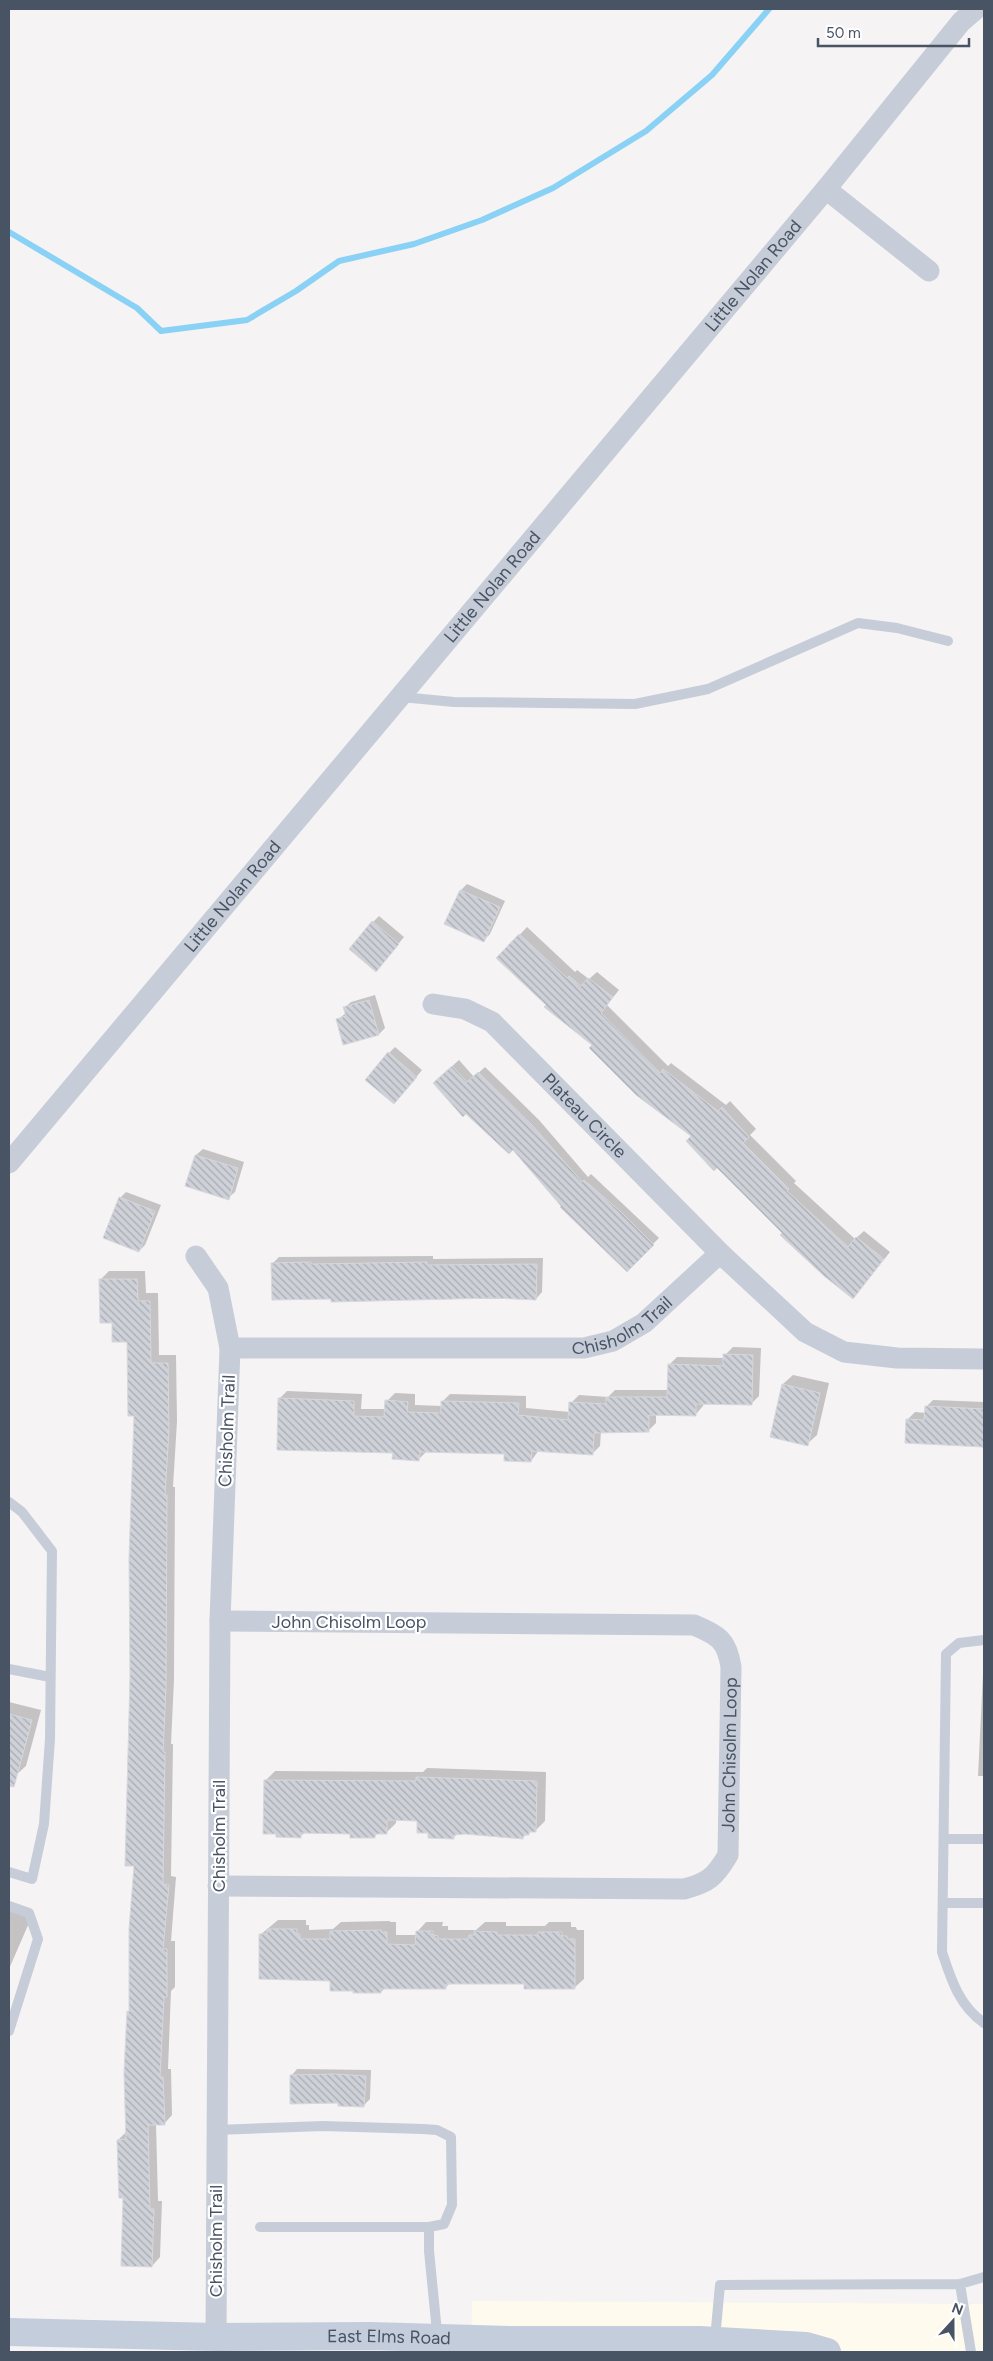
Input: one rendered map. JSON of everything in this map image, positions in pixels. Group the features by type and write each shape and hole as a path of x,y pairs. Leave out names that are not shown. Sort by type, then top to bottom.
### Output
{"main road":[{"name":"East Elms Road","path":"9,2332 216,2341 439,2344 511,2340 605,2346 714,2341 806,2346 827,2352"}],"street":[{"name":"Little Nolan Road","path":"9,1163 826,189 960,22 976,9"},
{"path":"826,189 929,271"},
{"name":"Plateau Circle","path":"433,1004 466,1009 492,1022 720,1253"},
{"path":"720,1253 805,1332 844,1352 897,1358 984,1359"},
{"name":"Chisholm Trail","path":"216,2341 220,1621 230,1348 584,1348 613,1341 644,1323 720,1253"},
{"path":"196,1256 218,1288 230,1348"},
{"name":"John Chisolm Loop","path":"218,1886 684,1889 701,1885 713,1878 728,1855 731,1677 729,1652 716,1634 694,1625 220,1621"}],"lane":[{"path":"400,696 454,702 634,704 708,688 858,623 897,628 948,641"},
{"path":"9,1502 22,1512 52,1550 50,1739 44,1824 32,1879 9,1872"},
{"path":"984,1640 959,1642 946,1654 942,1952 951,1982 961,2000 984,2023"},
{"path":"9,1669 50,1677"},
{"path":"944,1838 984,1839"},
{"path":"943,1903 984,1903"},
{"path":"9,1906 29,1913 38,1939 9,2031"},
{"path":"216,2130 322,2126 437,2130 452,2138 452,2205 444,2224 429,2227 260,2227"},
{"path":"429,2227 429,2251 439,2344"},
{"path":"714,2341 720,2285 960,2284 984,2277"},
{"path":"960,2284 971,2352"}],"shaded area":[{"path":"472,2301 984,2304 984,2352 471,2352"}],"building":[{"path":"460,890 500,907 484,942 444,924"},
{"path":"372,921 399,944 376,972 349,949"},
{"path":"519,934 567,978 569,976 581,986 588,978 613,997 601,1013 660,1073 663,1069 718,1111 722,1107 749,1137 743,1143 789,1189 787,1191 848,1247 856,1237 884,1259 853,1299 824,1276 780,1235 782,1233 717,1168 714,1171 686,1141 691,1136 636,1095 589,1048 592,1045 544,1007 546,1005 496,958"},
{"path":"369,1000 379,1035 343,1045 336,1019 346,1016 343,1007"},
{"path":"388,1052 417,1077 394,1104 365,1080"},
{"path":"452,1066 467,1082 478,1072 533,1126 582,1182 584,1180 620,1211 654,1245 627,1272 560,1207 513,1150 509,1154 466,1114 463,1117 433,1083"},
{"path":"195,1155 238,1168 229,1200 185,1186"},
{"path":"119,1197 155,1211 139,1252 103,1238"},
{"path":"311,1262 311,1264 427,1262 427,1265 537,1264 536,1300 494,1298 331,1302 331,1299 272,1300 271,1263"},
{"path":"99,1279 137,1279 138,1301 150,1301 151,1363 168,1363 169,1430 165,1495 167,1495 163,1884 169,1885 163,1949 167,1949 167,1997 164,1997 160,2077 163,2077 165,2125 148,2125 150,2209 154,2209 152,2267 121,2266 123,2198 119,2198 117,2140 126,2139 124,2073 127,2011 129,2012 129,1929 134,1866 125,1866 130,1676 129,1558 134,1416 128,1416 127,1342 112,1342 112,1323 100,1323"},
{"path":"723,1354 753,1355 752,1405 696,1404 696,1416 649,1415 649,1432 594,1433 593,1455 532,1451 531,1462 504,1461 504,1454 420,1452 419,1461 392,1459 393,1453 277,1450 278,1398 354,1401 354,1416 384,1417 385,1400 408,1402 407,1412 441,1413 441,1401 519,1403 518,1415 568,1420 569,1402 606,1404 606,1397 667,1397 668,1364 723,1366"},
{"path":"782,1384 820,1393 808,1446 770,1437"},
{"path":"925,1406 984,1409 984,1447 905,1443 906,1419 924,1420"},
{"path":"9,1714 32,1720 14,1787 9,1786"},
{"path":"416,1777 537,1781 536,1832 529,1832 529,1835 524,1835 523,1839 465,1834 454,1835 454,1839 428,1838 428,1833 417,1833 417,1821 387,1820 387,1834 375,1834 375,1838 350,1838 350,1834 301,1833 301,1838 276,1837 276,1834 263,1834 264,1780 416,1781"},
{"path":"267,1929 297,1929 300,1939 330,1939 330,1931 381,1930 381,1932 387,1932 387,1944 415,1945 416,1931 433,1931 433,1935 438,1936 438,1939 469,1939 469,1935 474,1935 474,1931 497,1932 497,1935 538,1935 538,1932 562,1932 562,1936 567,1936 567,1939 575,1939 575,1989 524,1989 524,1984 446,1984 446,1989 381,1989 381,1993 353,1993 353,1991 330,1991 330,1981 259,1979 259,1934 267,1934"},
{"path":"335,2074 366,2076 364,2107 338,2106 338,2103 290,2104 290,2075"}],"waterway":[{"path":"9,232 137,308 161,331 247,320 296,291 339,261 414,244 482,220 553,188 646,131 712,75 769,9"}]}
